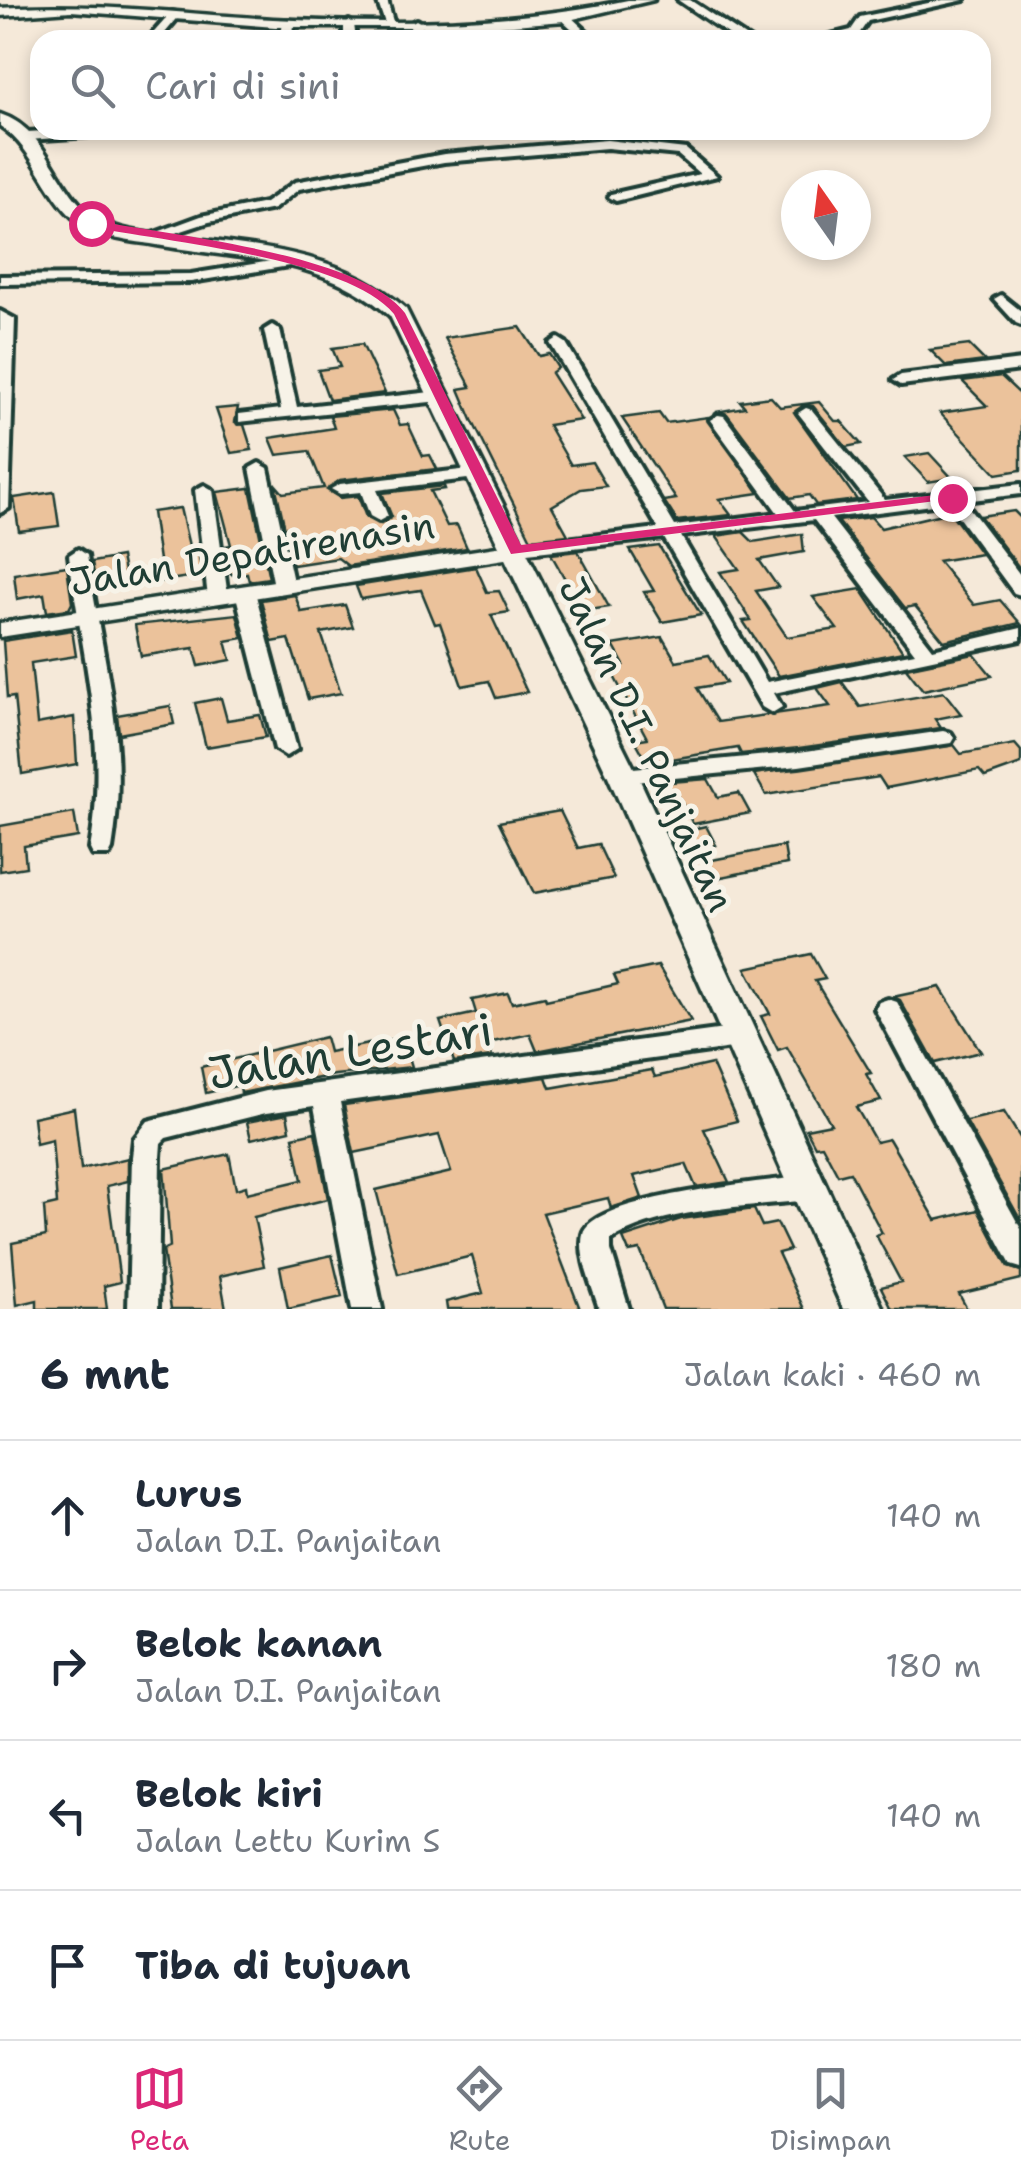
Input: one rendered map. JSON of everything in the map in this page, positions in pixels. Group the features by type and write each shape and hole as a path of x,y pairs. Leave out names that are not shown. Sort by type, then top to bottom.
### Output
{"main road":[{"name":"Jalan D.I. Panjaitan","path":"0,119 27,136 78,212 91,223 346,275 386,297 399,313 623,776 864,1309"}],"street":[{"path":"382,0 390,23"},
{"path":"682,0 729,30"},
{"path":"856,30 864,19 959,0"},
{"path":"0,12 71,7 288,23 486,24 565,17 639,1"},
{"path":"162,30 176,14"},
{"path":"565,17 579,30"},
{"path":"287,30 288,23"},
{"path":"416,23 416,30"},
{"path":"349,24 349,30"},
{"path":"486,24 488,30"},
{"path":"151,237 206,219 269,206 295,186 444,158 608,144 682,152 710,176 616,197"},
{"path":"0,280 191,278 290,262"},
{"path":"1001,300 1021,320"},
{"path":"0,316 7,319 2,366 0,508"},
{"path":"272,330 290,413"},
{"path":"558,343 767,698 1021,634"},
{"path":"901,380 1018,368"},
{"path":"246,418 440,396"},
{"path":"806,413 880,506"},
{"path":"718,420 789,516"},
{"path":"259,468 284,586"},
{"path":"340,489 478,473"},
{"path":"367,486 379,516"},
{"path":"516,550 1021,489"},
{"path":"204,490 218,597"},
{"path":"952,498 1021,589"},
{"path":"818,512 928,656"},
{"name":"Jalan Depatirenasin","path":"0,630 516,550"},
{"path":"78,555 86,618 111,742 112,803 100,849"},
{"path":"245,592 286,749"},
{"path":"623,776 799,759 943,738"},
{"path":"888,1008 1021,1256"},
{"name":"Jalan Lestari","path":"143,1309 148,1139 180,1120 324,1094 739,1038"},
{"path":"324,1094 367,1309"},
{"path":"614,1309 597,1250 597,1234 609,1223 655,1211 808,1188"}],"building":[{"path":"520,327 539,356 549,354 558,368 551,373 581,420 548,425 571,465 592,462 606,486 581,489 552,506 568,535 531,539 472,420 459,389 471,387 445,338"},
{"path":"362,344 385,393 329,400 318,370 340,367 332,348"},
{"path":"969,345 985,361 946,366 930,350"},
{"path":"1001,376 1021,395 1021,470 997,474 940,413 987,406 962,381"},
{"path":"771,397 780,407 819,402 861,444 846,447 813,406 804,405 794,412 857,500 816,505 809,495 790,498 727,414 716,412 745,407 740,401"},
{"path":"238,407 235,422 244,425 252,450 231,453 216,409"},
{"path":"393,410 400,425 408,424 423,456 430,455 437,469 340,480 327,490 340,498 358,496 366,517 381,524 392,517 382,493 444,486 445,489 430,491 447,526 457,525 467,548 348,566 338,558 293,565 275,484 283,493 324,488 309,451 277,455 270,438 334,428 330,416"},
{"path":"659,413 666,423 708,417 759,493 719,499 731,515 677,521 664,501 676,499 622,418"},
{"path":"929,453 952,478 928,482 905,457"},
{"path":"250,488 269,578 249,581 247,573 233,575 228,571 225,546 231,545 217,492"},
{"path":"54,492 59,526 19,531 14,498"},
{"path":"180,508 190,550 198,550 202,575 162,581 152,512"},
{"path":"1014,511 1021,518 1021,570 980,516"},
{"path":"950,512 981,554 938,561 974,605 1000,600 1020,623 944,641 915,606 905,608 838,521 871,517 881,528"},
{"path":"743,532 753,542 802,534 804,552 759,560 778,587 756,591 787,637 837,629 813,597 861,589 903,652 779,676 743,621 751,620 720,572 739,569 716,536"},
{"path":"659,546 701,615 662,622 644,592 654,591 630,550"},
{"path":"578,551 609,607 583,611 551,554"},
{"path":"121,557 126,581 96,586 92,562"},
{"path":"67,566 72,603 69,609 47,612 44,594 17,599 14,574"},
{"path":"476,567 487,592 499,591 509,612 491,615 527,692 496,698 489,681 462,686 440,623 435,624 421,590 361,599 356,586"},
{"path":"295,595 301,612 345,605 353,627 321,633 341,693 308,699 289,639 272,642 261,600"},
{"path":"237,614 243,638 226,641 231,660 199,666 194,648 141,656 135,625"},
{"path":"72,630 76,656 31,663 37,724 74,717 77,764 22,774 14,697 7,698 3,641"},
{"path":"662,637 676,661 709,655 726,683 697,688 718,722 830,706 817,688 842,682 860,707 944,692 961,714 935,719 941,728 741,754 738,748 648,763 635,740 647,738 609,667 624,665 613,645"},
{"path":"974,654 992,676 923,690 906,668"},
{"path":"221,698 227,720 260,715 266,737 206,747 195,703"},
{"path":"170,706 174,724 119,734 117,715"},
{"path":"1015,744 1021,751 1021,764 985,777 979,770 886,788 879,777 766,795 754,774 954,745 961,754"},
{"path":"708,779 718,797 739,793 750,813 693,824 676,792 664,795 658,783"},
{"path":"560,811 578,848 598,844 614,878 534,893 499,822"},
{"path":"74,813 78,837 24,846 26,867 0,871 0,826"},
{"path":"706,826 716,845 680,852 670,834"},
{"path":"784,846 787,864 716,878 707,861"},
{"path":"811,954 825,979 815,981 871,1073 866,1074 881,1101 856,1107 876,1142 889,1139 936,1220 978,1210 1008,1267 1021,1271 1021,1279 959,1294 967,1309 892,1309 881,1287 901,1282 876,1235 882,1233 850,1172 838,1175 822,1145 815,1146 806,1129 831,1124 787,1047 778,1050 761,1016 770,1014 746,968"},
{"path":"658,966 691,1021 537,1051 530,1034 488,1043 492,1057 454,1062 440,1021 476,1013 472,1000 508,993 512,1003 545,996 546,1000 618,984 614,975"},
{"path":"940,987 981,1052 935,1063 900,1000 893,997"},
{"path":"325,1037 329,1052 403,1037 412,1067 335,1075 241,1093 240,1085 206,1093 201,1067"},
{"path":"712,1064 737,1121 704,1129 729,1182 696,1187 686,1164 634,1176 642,1198 611,1208 608,1198 543,1213 580,1309 447,1309 446,1302 483,1293 472,1256 398,1274 376,1190 451,1172 439,1135 354,1153 344,1105 546,1077 550,1088 652,1070 655,1077"},
{"path":"74,1108 81,1169 128,1158 128,1181 107,1186 120,1282 104,1286 107,1309 37,1309 37,1300 17,1305 12,1243 46,1236 44,1207 57,1204 52,1140 36,1144 33,1117"},
{"path":"1004,1112 1021,1139 1021,1221 966,1121"},
{"path":"287,1114 290,1130 251,1139 247,1122"},
{"path":"315,1132 328,1199 254,1217 264,1266 220,1276 226,1309 171,1309 163,1250 170,1247 164,1169 229,1154 236,1189 246,1186 247,1193 302,1180 293,1137"},
{"path":"754,1209 762,1226 777,1223 790,1250 778,1253 804,1309 663,1309 640,1250 629,1252 623,1238 681,1219"},
{"path":"332,1255 342,1297 288,1309 280,1267"}],"route":[{"path":"91,223 119,232 321,267 364,283 386,297 399,313 516,550 952,498"}]}
